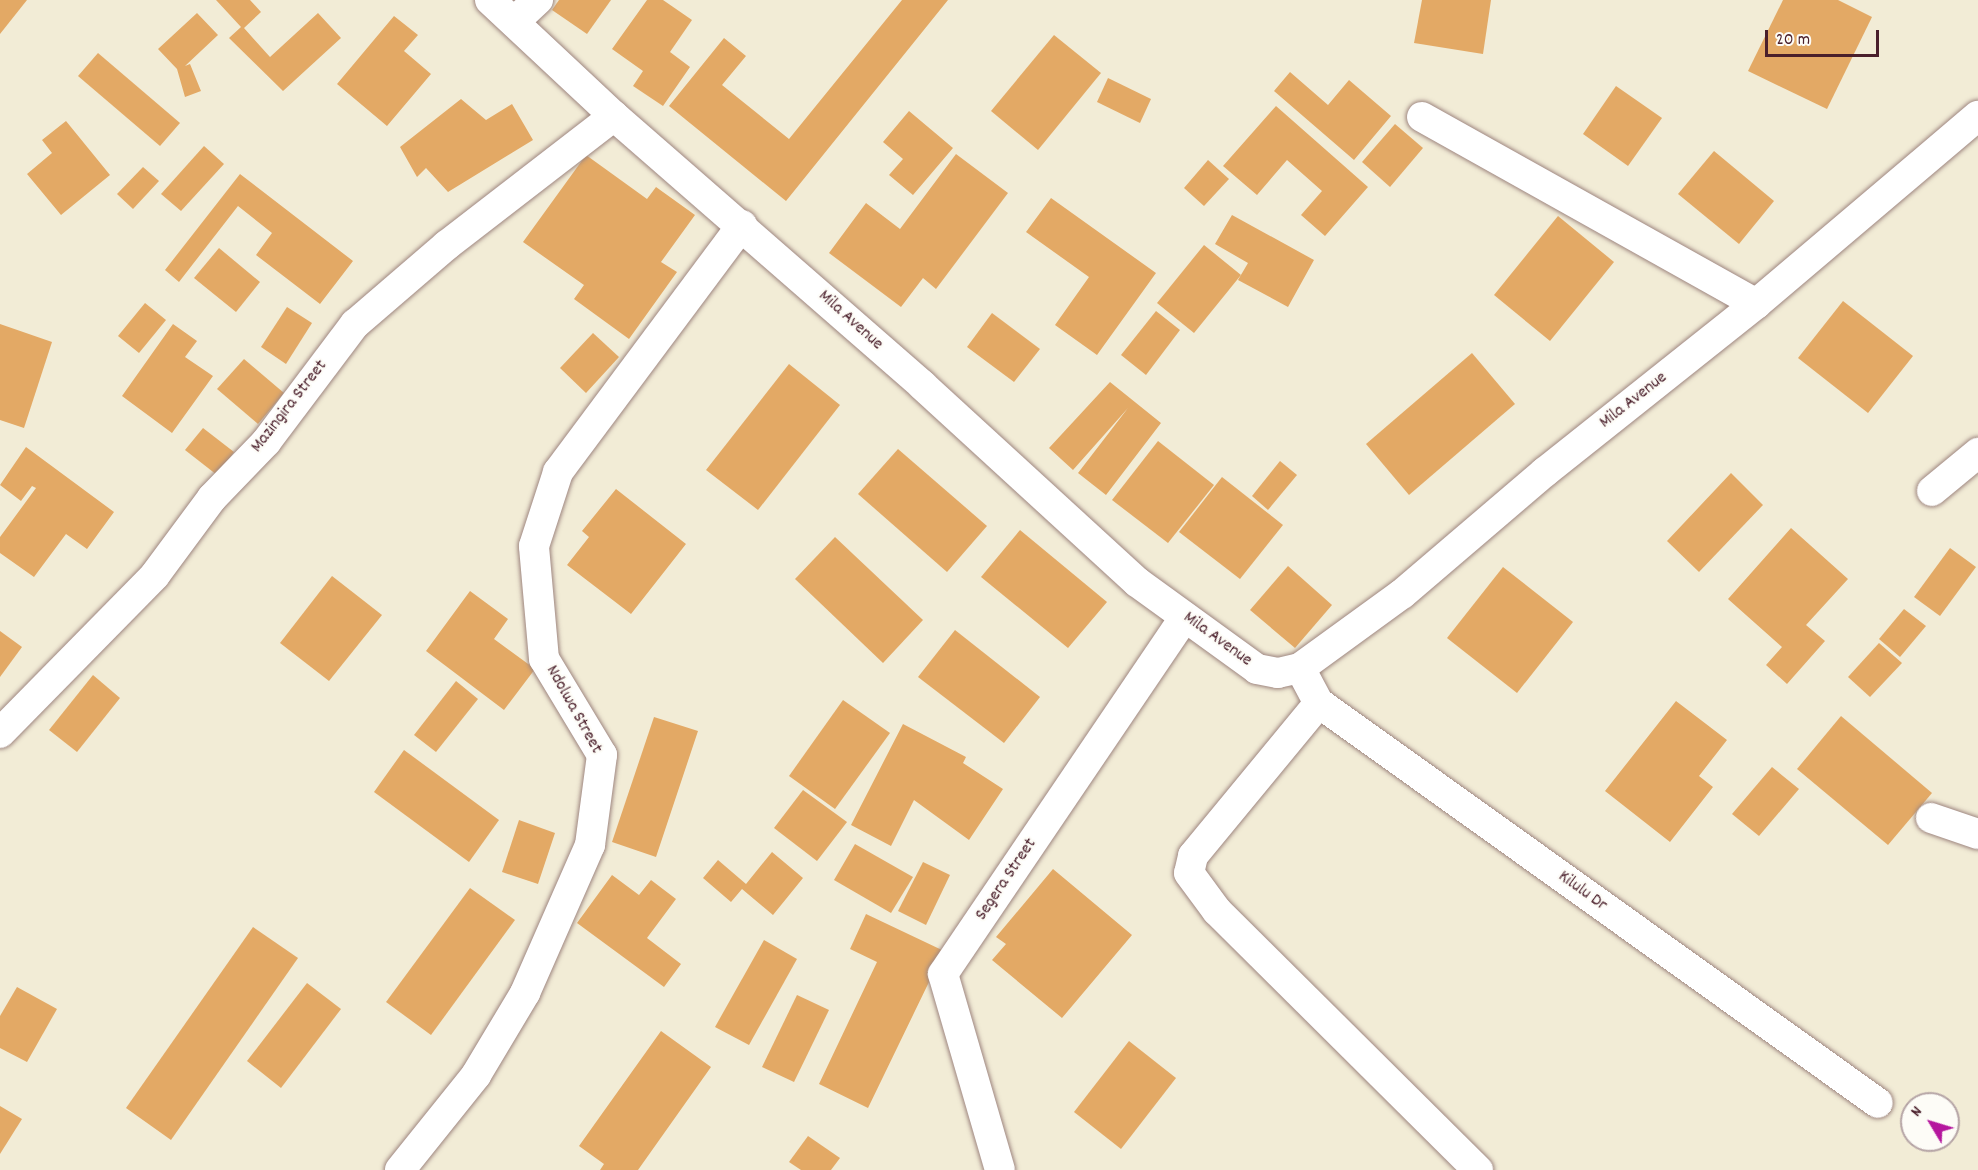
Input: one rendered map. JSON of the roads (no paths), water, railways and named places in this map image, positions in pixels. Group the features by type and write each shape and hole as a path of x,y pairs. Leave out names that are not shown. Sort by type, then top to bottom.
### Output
{"street":[{"name":"Mila Avenue","path":"490,0 614,116 742,225 1137,582 1257,669 1278,673 1300,668 1402,594 1545,472 1755,304 1978,116"},
{"path":"514,22 538,0"},
{"name":"Mazingira Street","path":"0,733 155,575 212,498 266,442 355,324 447,245 614,116"},
{"path":"1422,117 1755,304"},
{"name":"Ndolwa Street","path":"400,1170 476,1075 525,993 590,845 602,755 544,659 534,546 558,472 742,225"},
{"path":"1932,491 1978,453"},
{"name":"Segera Street","path":"1000,1170 943,974 1185,617"},
{"name":"Kilulu Dr","path":"1300,668 1319,704 1878,1103"},
{"path":"1319,704 1193,856 1189,873 1217,911 1478,1170"},
{"path":"1931,818 1978,834"}]}
